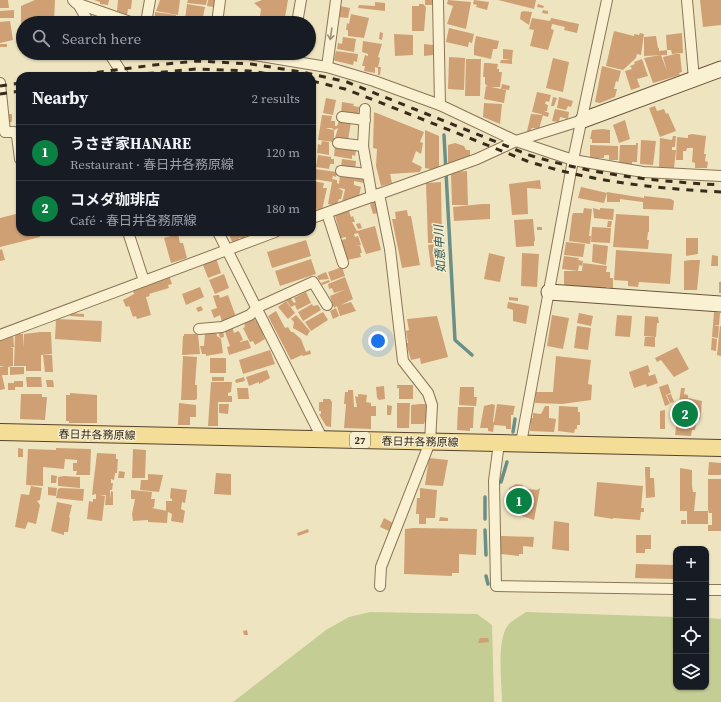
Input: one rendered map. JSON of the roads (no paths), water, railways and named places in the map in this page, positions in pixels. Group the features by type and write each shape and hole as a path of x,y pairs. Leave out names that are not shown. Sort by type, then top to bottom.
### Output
{"main road":[{"name":"春日井各務原線","path":"0,432 721,448"}],"street":[{"path":"147,16 150,0"},
{"path":"218,16 220,0"},
{"path":"298,16 301,0"},
{"path":"327,67 336,0"},
{"path":"438,0 440,105"},
{"path":"521,443 574,160 607,0"},
{"path":"687,0 694,79"},
{"path":"76,1 85,16"},
{"path":"76,1 114,16"},
{"path":"114,60 121,72"},
{"path":"302,60 374,81 440,105 516,141 574,160 643,172 721,176"},
{"path":"316,217 478,159 516,141 583,120 721,69"},
{"path":"0,83 2,133 14,132 16,135"},
{"path":"365,109 363,146 367,174 375,195 390,249 403,361 428,393 432,405 430,442 381,567 380,586"},
{"path":"342,117 364,120"},
{"path":"338,143 363,146"},
{"path":"341,171 367,174"},
{"path":"327,213 343,263"},
{"path":"129,236 144,281"},
{"path":"220,236 258,308 323,440"},
{"path":"0,335 264,236"},
{"path":"199,329 222,327 250,315 258,308 313,282 327,305"},
{"path":"549,292 721,304"},
{"path":"499,443 494,481 496,586 673,589"},
{"path":"709,590 721,590"}],"waterway":[{"name":"如意申川","path":"444,135 455,340 472,355"},
{"name":"如意申川","path":"513,432 515,419"},
{"name":"如意申川","path":"501,482 507,462"},
{"name":"如意申川","path":"485,497 485,519"},
{"name":"如意申川","path":"485,530 486,555"},
{"name":"如意申川","path":"486,576 488,584"}],"railway":[{"path":"100,72 198,61 251,64 302,72"},
{"path":"164,72 197,69 256,72"},
{"path":"316,75 347,82 529,155 553,162 577,168 624,176 721,185"},
{"path":"316,82 345,89 527,161 551,168 623,183 721,192"},
{"path":"0,86 16,84"},
{"path":"0,94 16,92"}],"place":[{"name":"コメダ珈琲店","path":"685,414"},
{"name":"うさぎ家HANARE","path":"519,501"}]}
